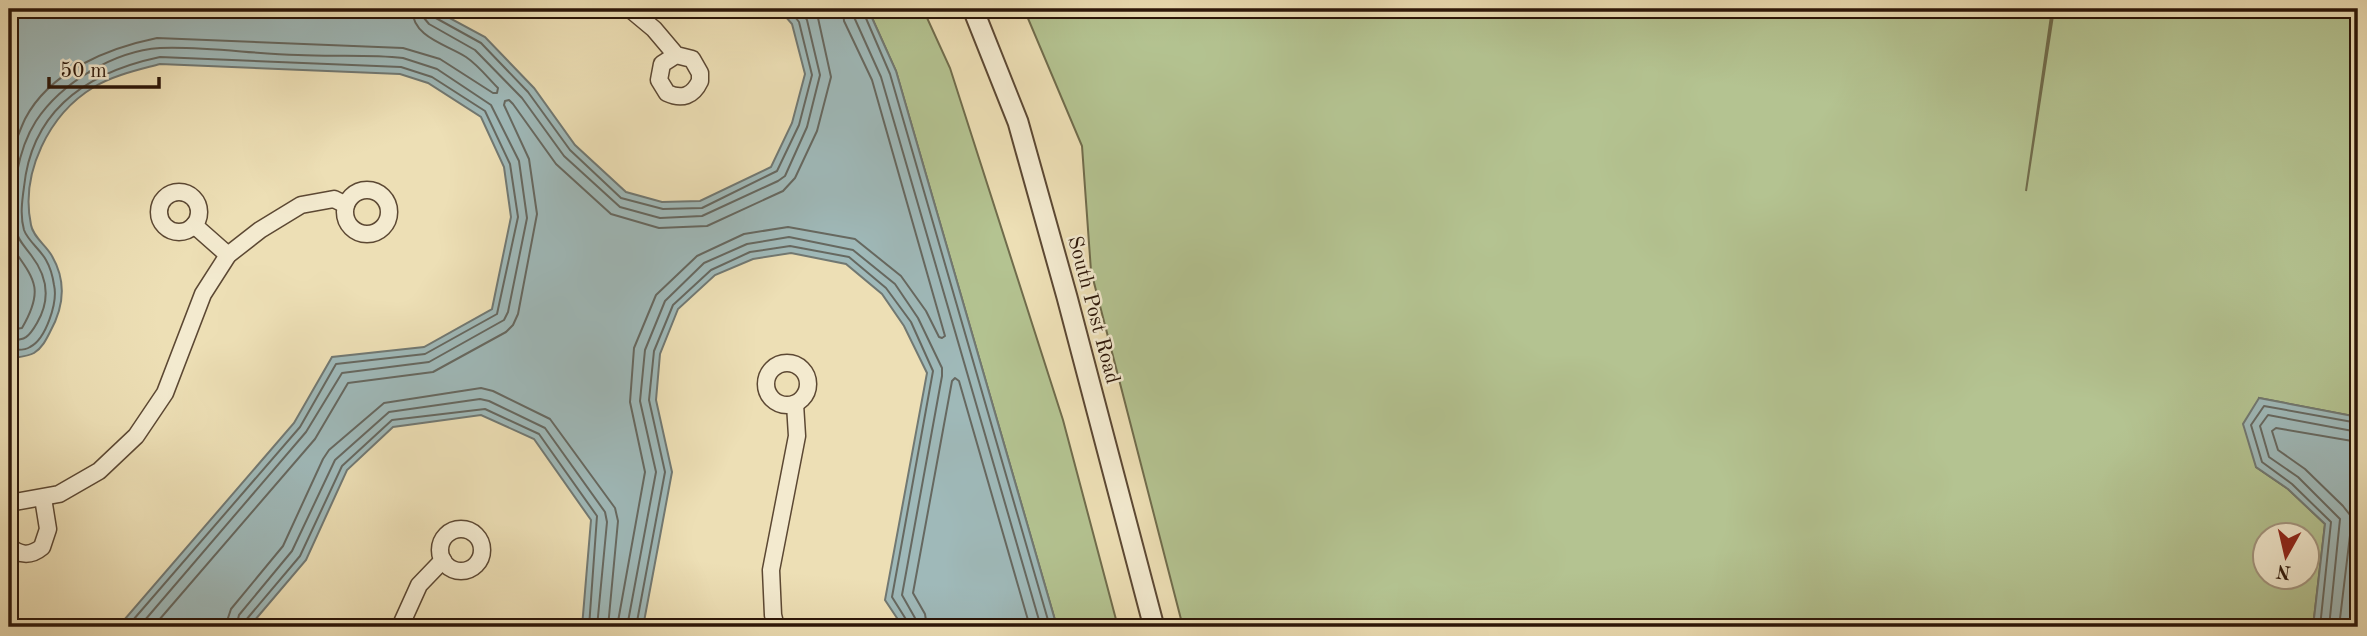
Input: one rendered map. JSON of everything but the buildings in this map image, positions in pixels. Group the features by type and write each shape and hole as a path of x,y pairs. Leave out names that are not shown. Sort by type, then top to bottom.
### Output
{"street":[{"path":"630,9 654,29 676,55"},
{"name":"South Post Road","path":"973,9 1018,122 1154,627"},
{"path":"9,503 58,494 99,471 136,436 165,393 203,294 228,256 260,230 301,205 334,199 346,205"},
{"path":"194,225 228,256"},
{"path":"776,627 771,570 797,436 795,404"},
{"path":"9,546 17,552 27,554 42,547 48,529 43,498"},
{"path":"400,627 419,585 443,559"}],"green space":[{"path":"868,9 923,9 950,68 1063,420 1118,627 1057,627 896,71"},
{"path":"1024,9 2052,9 2026,191 2054,9 2358,9 2358,417 2259,398 2256,467 2288,489 2321,520 2252,520 2252,590 2317,590 2313,627 1183,627 1091,271 1082,146"},
{"path":"2322,521 2325,524 2322,550"}],"water":[{"path":"9,9 433,9 485,37 534,88 575,145 626,192 662,202 700,201 771,167 792,123 805,74 792,24 779,9 868,9 896,71 1057,627 903,627 885,600 927,373 904,326 882,294 846,264 791,253 753,259 715,275 678,309 660,354 656,400 672,472 643,627 582,627 591,520 534,439 481,415 393,427 347,470 306,560 249,627 118,627 294,423 332,357 424,347 492,309 511,217 504,167 481,117 428,83 400,74 160,64 110,79 94,87 64,113 51,129 34,166 30,185 31,225 57,266 62,285 61,304 55,323 42,346 32,354 13,358 9,354"},
{"path":"2259,398 2358,417 2358,627 2313,627 2317,590 2322,590 2325,524 2288,489 2256,467 2243,424"}]}
